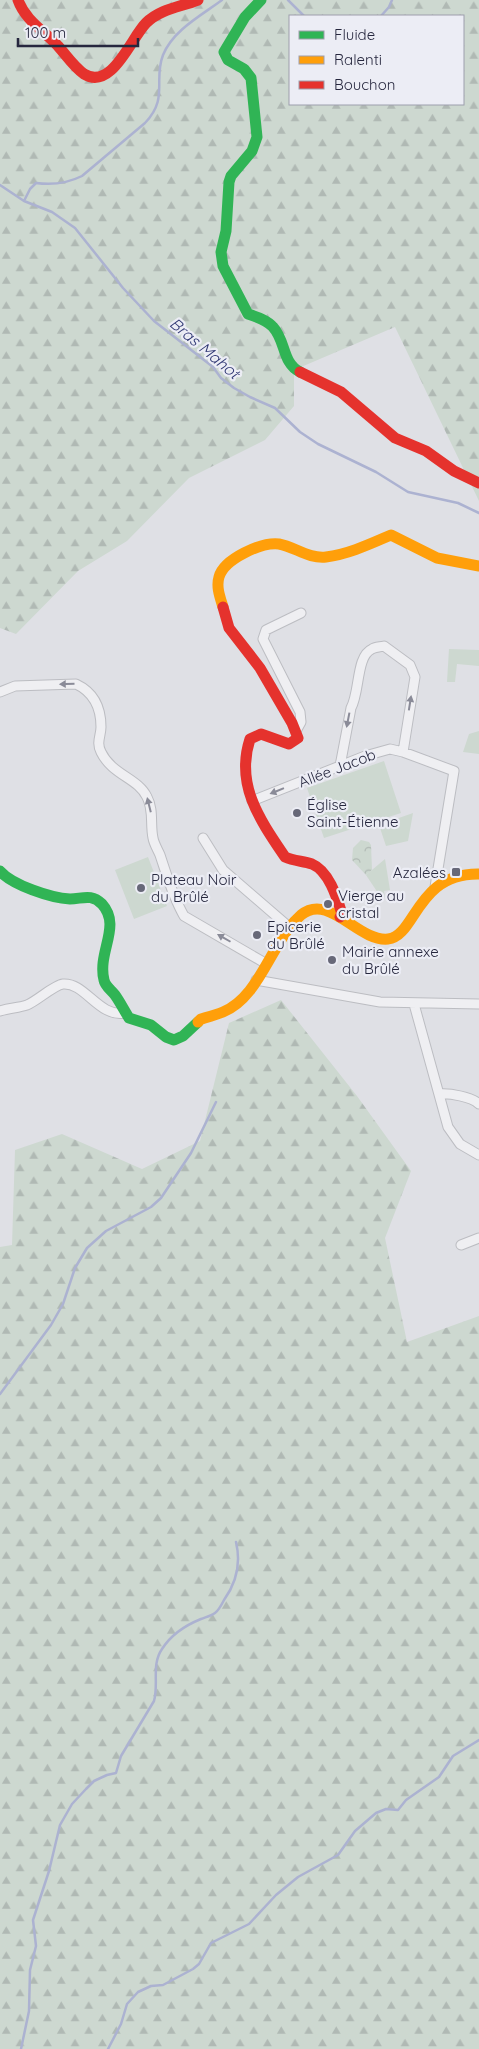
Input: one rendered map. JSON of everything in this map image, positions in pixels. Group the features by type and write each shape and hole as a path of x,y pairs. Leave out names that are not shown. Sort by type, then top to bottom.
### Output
{"main road":[{"path":"18,0 25,13 85,74 94,78 100,78 109,74 140,30 153,17 174,6 198,0"},
{"path":"261,0 245,17 224,52 228,60 244,69 251,78 257,136 252,151 231,176 229,182 226,231 221,252 227,276 248,314 263,320 273,327 284,342 287,360 296,370 341,392 395,438 426,451 454,471 479,483"},
{"path":"340,917 342,914 339,904 324,874 314,865 285,857 252,801 243,761 250,739 261,734 289,744 298,738 296,731 260,668 232,632 227,622 218,580 222,569 229,561 258,547 278,544 311,556 325,557 360,548 391,535 437,558 479,566"},
{"path":"1,875 11,881 64,899 88,896 94,898 104,907 111,917 111,922 103,950 101,973 104,983 129,1018 151,1025 166,1038 174,1040 184,1036 201,1019 232,1008 249,992 265,963 296,917 311,910 327,912 340,917 378,940 392,938 404,927 435,887 454,875 479,874"}],"street":[{"path":"296,731 301,722 300,712 263,639 266,630 301,613"},
{"path":"340,766 351,708 356,700 362,659 371,649 384,646 410,666 415,677 403,752"},
{"path":"0,692 15,686 76,684 85,688 91,694 96,700 100,715 101,728 98,745 100,750 115,771 137,785 147,795 152,818 153,841 184,916 265,963"},
{"name":"Allée Jacob","path":"252,801 382,750 390,749 403,752 454,771 435,887"},
{"path":"203,838 223,870 289,927"},
{"path":"256,980 360,999 414,1004 479,1004"},
{"path":"0,1011 26,1005 62,984 76,988 110,1012 125,1013"},
{"path":"414,1004 440,1094 445,1120 454,1138 466,1149 479,1156"},
{"path":"440,1094 448,1093 464,1098 472,1098 479,1104"},
{"path":"461,1245 479,1238"}],"green space":[{"path":"0,0 479,0 479,501 395,327 294,370 294,406 265,440 189,478 127,541 78,571 16,634 0,628"},
{"path":"449,649 479,650 479,666 457,664 455,682 447,682"},
{"path":"479,731 479,754 463,752 469,734"},
{"path":"384,761 401,813 324,838 307,788"},
{"path":"413,813 408,841 386,846 379,825"},
{"path":"361,840 369,842 371,845 372,870 366,875 352,860 353,848"},
{"name":"Plateau Noir du Brûlé","path":"148,857 167,906 134,919 115,870"},
{"path":"385,859 390,890 384,891 385,897 382,899 366,875"},
{"path":"281,1000 357,1096 411,1171 385,1238 407,1342 479,1316 479,2049 0,2049 0,1247 12,1245 15,1150 62,1134 142,1169 200,1141 229,1023"}],"waterway":[{"path":"24,201 30,189 36,183 59,183 82,176 145,123 157,105 160,64 168,46 189,24 222,0"},
{"path":"288,0 303,15"},
{"path":"382,15 392,0"},
{"name":"Bras Mahot","path":"0,185 24,201 52,212 75,228 123,288 154,321 213,367 221,378 234,388 275,408 300,432 318,444 376,472 408,492 458,503 479,513"},
{"path":"0,1394 51,1325 63,1304 75,1268 87,1248 106,1231 151,1207 161,1198 191,1153 216,1102"},
{"path":"21,2049 29,2011 30,1970 36,1946 33,1920 49,1871 60,1825 72,1804 94,1781 116,1773 121,1756 154,1701 157,1661 162,1649 184,1627 213,1614 220,1607 232,1586 237,1572 236,1542"},
{"path":"108,2049 121,2024 127,2004 138,1992 151,1986 163,1985 193,1969 199,1964 211,1943 249,1924 276,1895 298,1877 338,1855 355,1831 376,1813 386,1809 398,1810 406,1800 439,1777 453,1756 479,1740"}],"traffic: fast":[{"path":"261,0 245,17 224,52 228,60 244,69 251,78 257,137 252,151 231,176 229,182 226,231 221,252 223,266 248,314 265,321 273,327 290,363 300,372"},
{"path":"0,871 22,886 43,893 70,899 86,897 102,904 108,912 110,921 104,959 104,980 129,1018 151,1025 166,1037 174,1040 183,1036 198,1022"}],"traffic: slow":[{"path":"223,607 218,584 222,570 235,558 244,553 271,544 279,544 308,555 326,557 351,551 391,535 437,558 479,566"},
{"path":"198,1022 201,1019 223,1012 241,1000 255,983 285,933 301,915 312,910 322,909 333,913 366,933 377,938 388,939 397,935 405,927 430,893 442,883 458,876 479,874"}],"traffic: jam":[{"path":"18,0 25,14 58,46 77,68 84,74 94,77 103,75 112,69 140,30 152,18 164,11 198,0"},
{"path":"300,372 341,392 395,438 426,451 454,471 479,483"},
{"path":"223,607 229,628 260,668 292,723 298,738 289,744 261,734 250,739 246,756 246,772 252,801 259,816 285,857 312,864 328,879 342,914 340,917"}],"place":[{"name":"Église Saint-Étienne","path":"297,813"},
{"name":"Azalées","path":"456,872"},
{"name":"Plateau Noir du Brûlé","path":"141,888"},
{"name":"Vierge au cristal","path":"328,904"},
{"name":"Epicerie du Brûlé","path":"257,935"},
{"name":"Mairie annexe du Brûlé","path":"332,960"}]}
